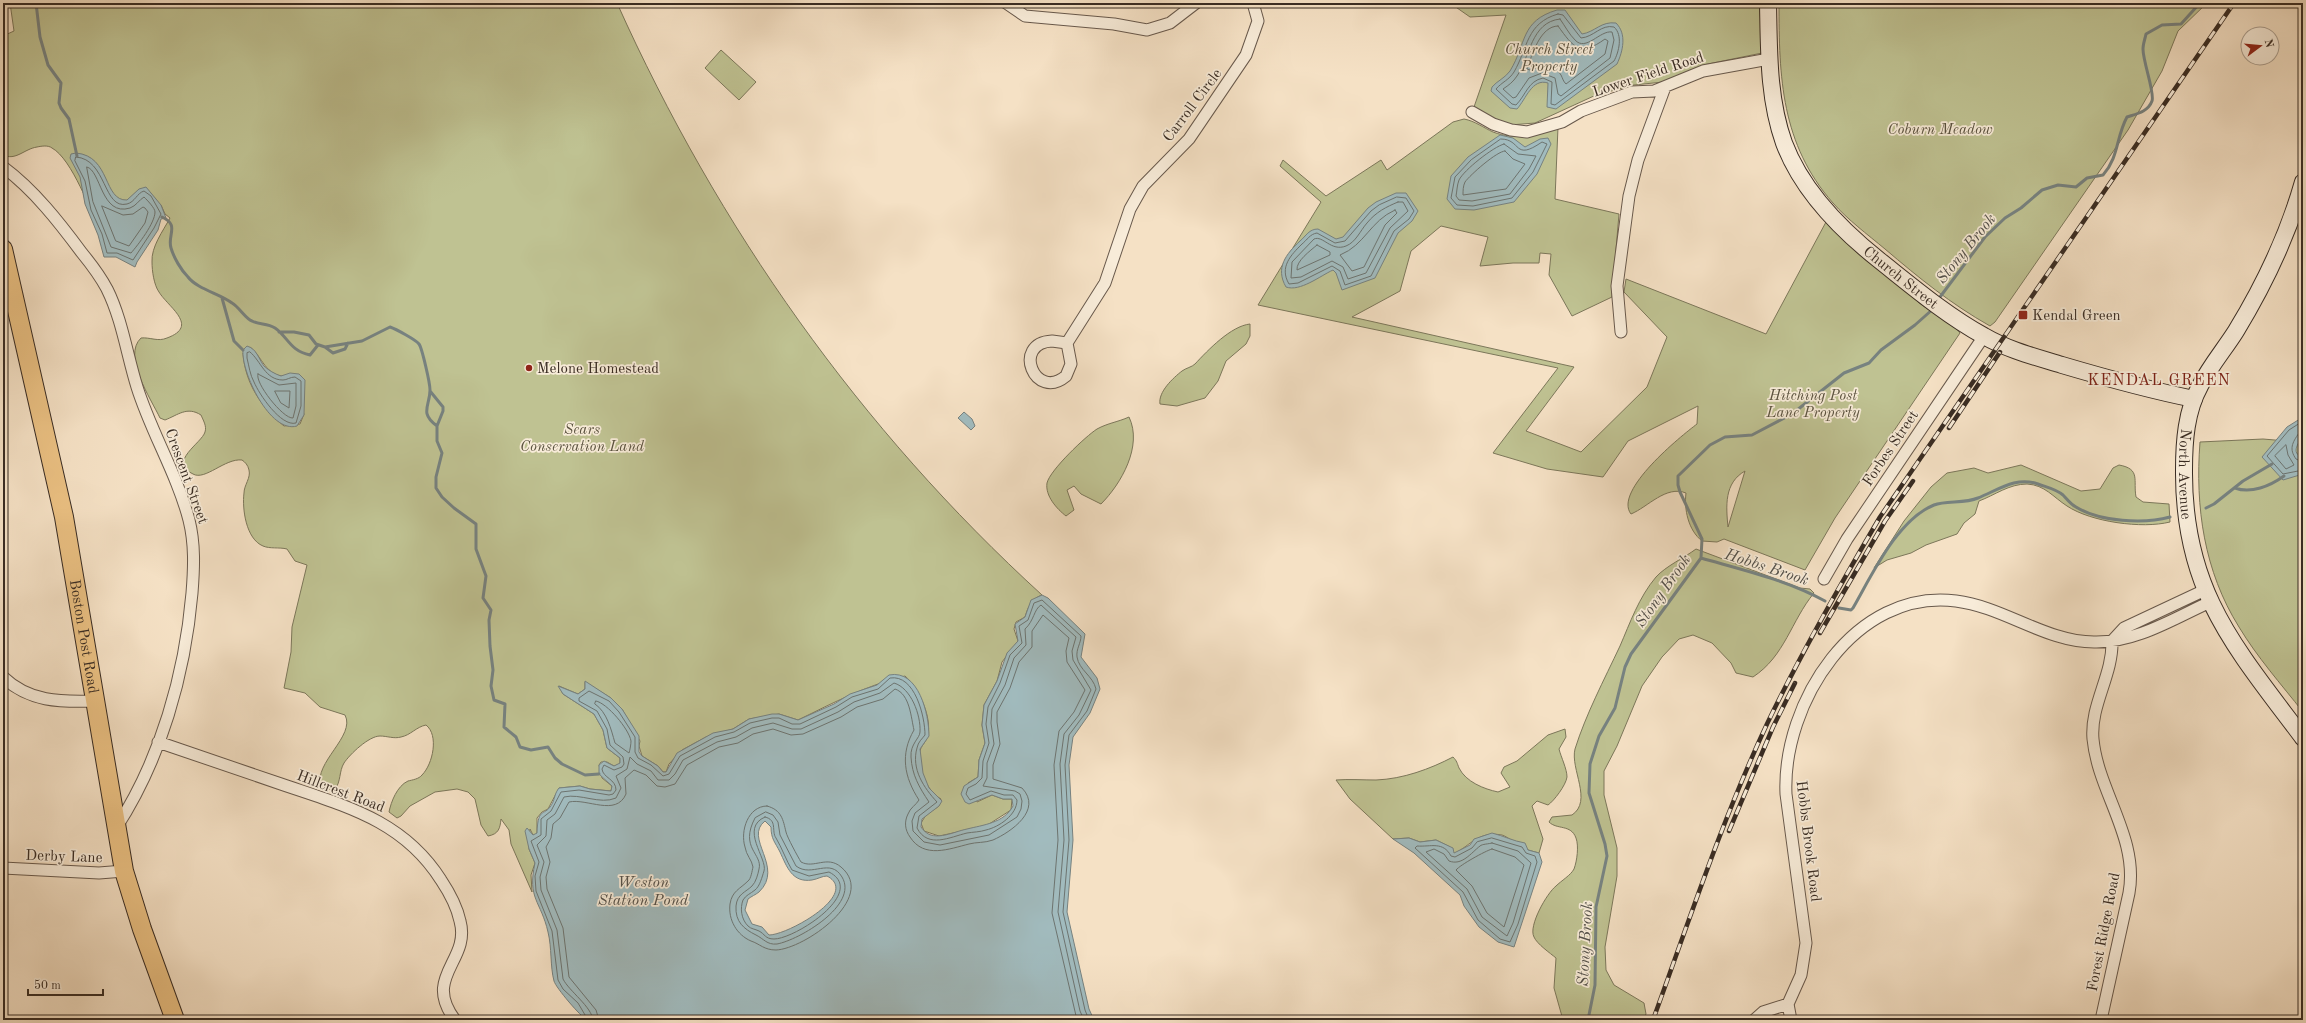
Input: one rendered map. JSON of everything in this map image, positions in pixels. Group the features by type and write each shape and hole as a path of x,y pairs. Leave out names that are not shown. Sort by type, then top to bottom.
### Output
{"main road":[{"name":"Boston Post Road","path":"3,249 59,490 124,871 141,926 175,1020"}],"street":[{"path":"1006,3 1025,16 1114,24 1147,30 1170,22 1196,3"},
{"name":"Carroll Circle","path":"1067,343 1105,283 1130,209 1143,186 1189,139 1246,55 1258,20 1253,3"},
{"name":"Church Street","path":"1768,3 1769,59 1773,103 1778,124 1792,161 1809,190 1847,232 1940,308 1984,336 2029,355 2127,384 2194,399"},
{"name":"Lower Field Road","path":"1472,112 1493,124 1511,130 1528,132 1562,122 1581,111 1632,92 1654,91 1703,71 1769,59"},
{"path":"1621,332 1617,286 1628,196 1638,160 1665,87"},
{"name":"Crescent Street","path":"3,167 31,191 64,229 107,289 121,330 141,399 189,518 194,556 190,616 174,693 158,742 134,800 116,828"},
{"name":"North Avenue","path":"2303,183 2286,234 2266,276 2235,332 2200,386 2194,399 2185,447 2185,503 2191,546 2207,596 2231,640 2303,738"},
{"name":"Forbes Street","path":"1824,579 1847,539 1984,336"},
{"path":"2112,641 2124,628 2207,596"},
{"name":"Hobbs Brook Road","path":"1788,1004 1801,975 1806,943 1788,808 1787,762 1792,739 1809,696 1830,660 1842,646 1869,622 1885,613 1911,603 1937,600 1975,605 2072,640 2089,642 2112,641"},
{"name":"Forest Ridge Road","path":"2102,1020 2129,893 2131,872 2126,841 2097,758 2093,740 2094,716 2110,664 2112,641"},
{"path":"3,678 19,690 34,697 66,702 94,702"},
{"name":"Hillcrest Road","path":"158,742 363,813 401,835 418,850 445,886 460,920 462,932 461,943 446,976 443,987 443,997 447,1010 455,1020"},
{"name":"Derby Lane","path":"3,868 99,873 124,871"},
{"path":"1754,1020 1763,1012 1788,1004 1791,1020"}],"green space":[{"name":"Sears Conservation Land","path":"10,3 617,3 657,86 700,167 748,245 799,321 854,394 913,464 976,531 1042,595 1030,604 1025,617 1016,622 1014,629 1018,641 1002,662 997,681 984,705 982,725 985,743 979,760 978,777 968,783 977,802 992,795 1003,799 1012,799 1011,810 986,826 939,836 924,831 921,823 926,815 939,806 941,799 931,790 921,771 919,758 920,751 928,733 927,715 920,697 905,676 864,689 798,720 779,714 749,719 733,729 706,737 682,750 669,764 666,772 663,772 658,766 642,756 639,746 640,741 622,709 611,698 585,682 585,689 578,694 559,686 563,694 594,714 603,730 607,748 620,758 620,764 614,766 607,762 601,762 599,765 602,778 612,786 611,791 590,789 580,786 559,788 548,809 542,812 537,818 537,833 533,835 530,829 529,849 535,863 531,875 532,892 511,844 509,830 501,819 497,832 488,836 481,825 475,799 468,792 457,789 435,792 410,806 401,816 397,818 389,812 393,799 398,790 404,783 421,776 426,770 432,757 432,735 426,725 419,727 408,735 398,738 380,736 365,742 344,763 335,789 328,789 321,786 320,777 323,768 345,732 347,723 345,715 320,707 305,693 284,688 291,652 292,627 307,565 295,561 287,549 263,546 253,537 246,523 244,507 244,490 248,479 249,470 242,460 229,462 209,472 198,475 193,474 186,469 183,464 185,458 205,432 205,425 201,415 196,412 187,411 165,420 160,418 145,389 136,366 136,346 141,338 164,339 176,333 181,328 179,316 157,289 152,270 153,251 170,218 165,214 161,205 101,233 74,174 67,163 52,148 41,146 32,148 12,157 3,155 3,36 14,31","holes":["250,347 269,370 273,373 285,376 304,414 300,424 284,426 261,402 251,384 244,364 243,353"]},
{"name":"Church Street Property","path":"1450,3 1676,3 1676,7 1760,7 1762,53 1703,65 1663,82 1634,85 1596,95 1535,123 1510,125 1495,121 1474,107 1506,15 1470,17"},
{"name":"Coburn Meadow","path":"1779,3 2207,3 2178,31 2162,71 2128,130 1995,322 1990,326 1962,309 1936,290 1858,227 1833,203 1816,181 1803,157 1793,133 1786,109 1780,57"},
{"path":"721,50 756,82 739,100 705,68"},
{"name":"Hitching Post Lane Property","path":"1464,119 1501,135 1510,136 1542,132 1558,127 1555,199 1619,214 1612,297 1572,316 1549,275 1551,254 1540,253 1539,263 1513,263 1480,266 1488,237 1441,226 1411,251 1400,291 1352,317 1574,367 1526,431 1581,452 1647,387 1667,337 1624,292 1626,279 1766,334 1826,222 1910,292 1919,303 1938,316 1949,320 1960,333 1835,518 1805,570 1724,539 1717,542 1702,541 1693,531 1688,519 1686,512 1686,493 1679,491 1664,494 1631,514 1628,504 1631,492 1651,465 1677,440 1697,424 1698,406 1628,441 1603,477 1547,469 1493,453 1558,368 1258,305 1321,202 1280,166 1283,160 1326,196 1381,160 1387,170 1453,122","holes":["1745,471 1728,527 1727,503 1730,488 1738,476"]},
{"path":"1250,324 1250,336 1246,344 1226,361 1218,381 1205,398 1177,406 1160,404 1161,395 1164,390 1178,374 1194,365 1213,346 1235,329"},
{"path":"1129,417 1133,428 1132,452 1128,464 1116,486 1101,504 1081,494 1074,486 1067,490 1074,510 1066,516 1059,510 1048,493 1047,483 1050,477 1061,462 1097,429"},
{"path":"2303,434 2303,712 2261,660 2246,638 2227,606 2217,584 2204,538 2199,490 2199,466 2200,442 2263,439 2298,442"},
{"path":"2021,465 2081,491 2100,489 2113,468 2119,465 2126,467 2131,469 2135,476 2136,497 2143,502 2169,504 2170,522 2145,525 2117,523 2103,520 2077,512 2044,489 2033,485 2020,484 1979,501 1975,514 1964,523 1957,534 1926,545 1911,553 1887,560 1874,568 1904,521 1931,487 1947,473 1974,468 1988,473"},
{"path":"1696,549 1800,588 1810,589 1814,593 1773,659 1764,669 1753,677 1736,673 1731,663 1712,643 1693,635 1679,639 1662,657 1642,686 1617,746 1604,771 1604,795 1617,848 1617,876 1605,947 1606,970 1614,985 1644,1003 1646,1014 1643,1020 1563,1020 1554,988 1556,958 1538,943 1533,932 1539,910 1548,895 1573,871 1577,858 1577,845 1576,838 1571,831 1549,822 1552,817 1572,815 1578,809 1581,802 1580,784 1575,766 1575,749 1590,710 1640,602 1650,585 1660,573"},
{"path":"1565,729 1566,737 1559,749 1566,770 1566,780 1559,792 1548,805 1537,801 1532,806 1543,839 1539,853 1528,850 1519,842 1502,835 1494,834 1476,839 1454,854 1450,847 1436,840 1420,842 1409,838 1393,839 1350,799 1336,780 1376,780 1396,778 1435,766 1453,757 1462,773 1471,781 1481,787 1498,792 1510,787 1501,773 1504,767 1517,761 1548,735"}],"water":[{"path":"1557,10 1565,10 1582,34 1602,25 1616,23 1622,32 1623,37 1621,54 1617,64 1556,109 1547,107 1548,83 1542,82 1530,90 1517,109 1510,108 1491,91 1492,87 1510,71 1530,27 1536,20"},
{"path":"1500,135 1513,138 1525,147 1540,139 1548,138 1551,144 1537,174 1514,202 1474,210 1455,209 1447,199 1451,176 1468,157"},
{"path":"76,153 87,156 95,162 101,169 114,194 119,198 127,200 139,189 146,187 161,205 166,218 161,219 158,230 135,267 116,257 104,257 98,235 85,204 80,177 70,158 71,154"},
{"path":"1396,193 1406,193 1418,211 1412,221 1398,233 1375,278 1342,290 1336,273 1333,270 1310,283 1292,288 1286,287 1282,274 1284,262 1290,251 1308,233 1312,230 1318,229 1336,239 1343,237 1368,208 1376,202"},
{"path":"247,346 253,349 264,366 272,372 281,376 290,373 299,374 305,380 304,415 297,426 287,426 277,421 259,399 252,386 244,360 243,350"},
{"path":"964,412 972,419 975,426 971,430 958,418"},
{"path":"2303,417 2303,434 2296,450 2299,456 2303,458 2303,474 2283,480 2262,457 2287,427"},
{"name":"Weston Station Pond","path":"1042,595 1048,598 1085,634 1081,657 1097,678 1100,689 1090,713 1073,737 1069,765 1073,840 1067,912 1089,1009 1094,1020 587,1020 574,1008 559,990 554,981 548,932 534,892 533,875 535,863 529,849 525,831 527,828 533,835 537,833 540,815 550,807 559,788 580,786 590,789 611,791 612,786 599,774 599,765 604,761 614,766 620,763 620,758 607,748 603,730 594,714 563,694 558,686 578,694 585,689 585,681 611,698 622,709 639,736 639,752 642,756 658,766 663,772 666,772 677,753 713,733 733,729 749,719 772,714 779,714 798,720 834,704 850,694 877,685 889,675 899,675 908,679 915,686 924,706 929,727 929,736 920,749 923,773 929,788 942,801 939,806 922,819 921,827 931,835 942,836 999,820 1009,812 1013,806 1012,799 1003,799 992,795 969,804 965,802 961,794 964,786 978,777 979,760 985,743 982,725 984,705 997,681 1007,653 1018,641 1015,624 1025,617 1031,600","holes":["765,821 771,827 774,840 791,873 800,879 805,880 812,880 827,876 835,884 835,893 829,903 805,921 791,928 769,935 762,927 752,924 745,910 748,899 759,892 766,882 768,873 767,863 758,836 759,828"]},
{"path":"1492,833 1525,843 1528,850 1539,853 1542,862 1514,947 1498,942 1479,927 1464,906 1460,895 1414,853 1393,839 1409,838 1420,842 1436,840 1453,848 1454,853 1470,845 1474,839"}],"waterway":[{"path":"36,3 40,37 48,65 61,83 59,103 69,119 77,156"},
{"name":"Stony Brook","path":"1940,297 1985,237 2005,218 2021,208 2042,190 2058,185 2076,187 2087,178 2103,175 2115,154 2123,124 2127,117 2145,110 2152,101 2152,91 2143,49 2146,34 2162,25 2181,24 2200,3"},
{"path":"162,217 167,220 172,227 170,243 174,256 183,271 192,281 235,305 250,320 275,328 294,347 303,353 310,355 318,345"},
{"path":"222,298 234,341 243,350"},
{"name":"Stony Brook","path":"1588,1020 1595,985 1596,907 1607,856 1605,844 1589,793 1590,764 1599,736 1615,708 1625,667 1631,654 1701,558 1702,539 1680,492 1678,476 1710,445 1725,437 1752,435 1792,414 1844,373 1869,363 1881,350 1915,325 1933,309"},
{"path":"325,347 362,341 390,327 414,340 419,344 429,380 430,396 427,409 428,417 437,426"},
{"path":"279,332 294,332 309,335 316,344 325,347 333,353 345,349 348,343"},
{"path":"430,391 443,407 443,411 437,426 437,441 442,453 436,477 436,488 442,497 454,508 476,524 476,549 486,576 483,598 491,610 489,620 493,670 491,686 494,700 505,704 504,727 516,737 520,747 531,750 548,747 555,758 562,764 585,775 599,774"},
{"name":"Hobbs Brook","path":"2206,508 2214,504 2243,481 2272,464"},
{"path":"2235,488 2241,490 2260,488 2267,486 2284,476"},
{"name":"Hobbs Brook","path":"1839,608 1851,610 1853,608 1877,565 1897,535 1921,512 1934,505 1973,500 2007,485 2030,482 2057,491 2074,506 2097,516 2109,519 2135,521 2170,517"},
{"name":"Hobbs Brook","path":"1701,558 1780,581 1825,601"}],"railway":[{"path":"1653,1020 1707,871 1735,797 1751,760 1793,671 1850,568 1880,517 2234,3"},
{"path":"1949,428 2000,352"},
{"path":"1820,633 1885,521 1913,481"},
{"path":"1729,831 1773,727 1795,683"}],"place":[{"name":"Kendal Green","path":"2023,315"},
{"name":"Melone Homestead","path":"529,368"}],"district":[{"name":"KENDAL GREEN","path":"2159,379"}]}
